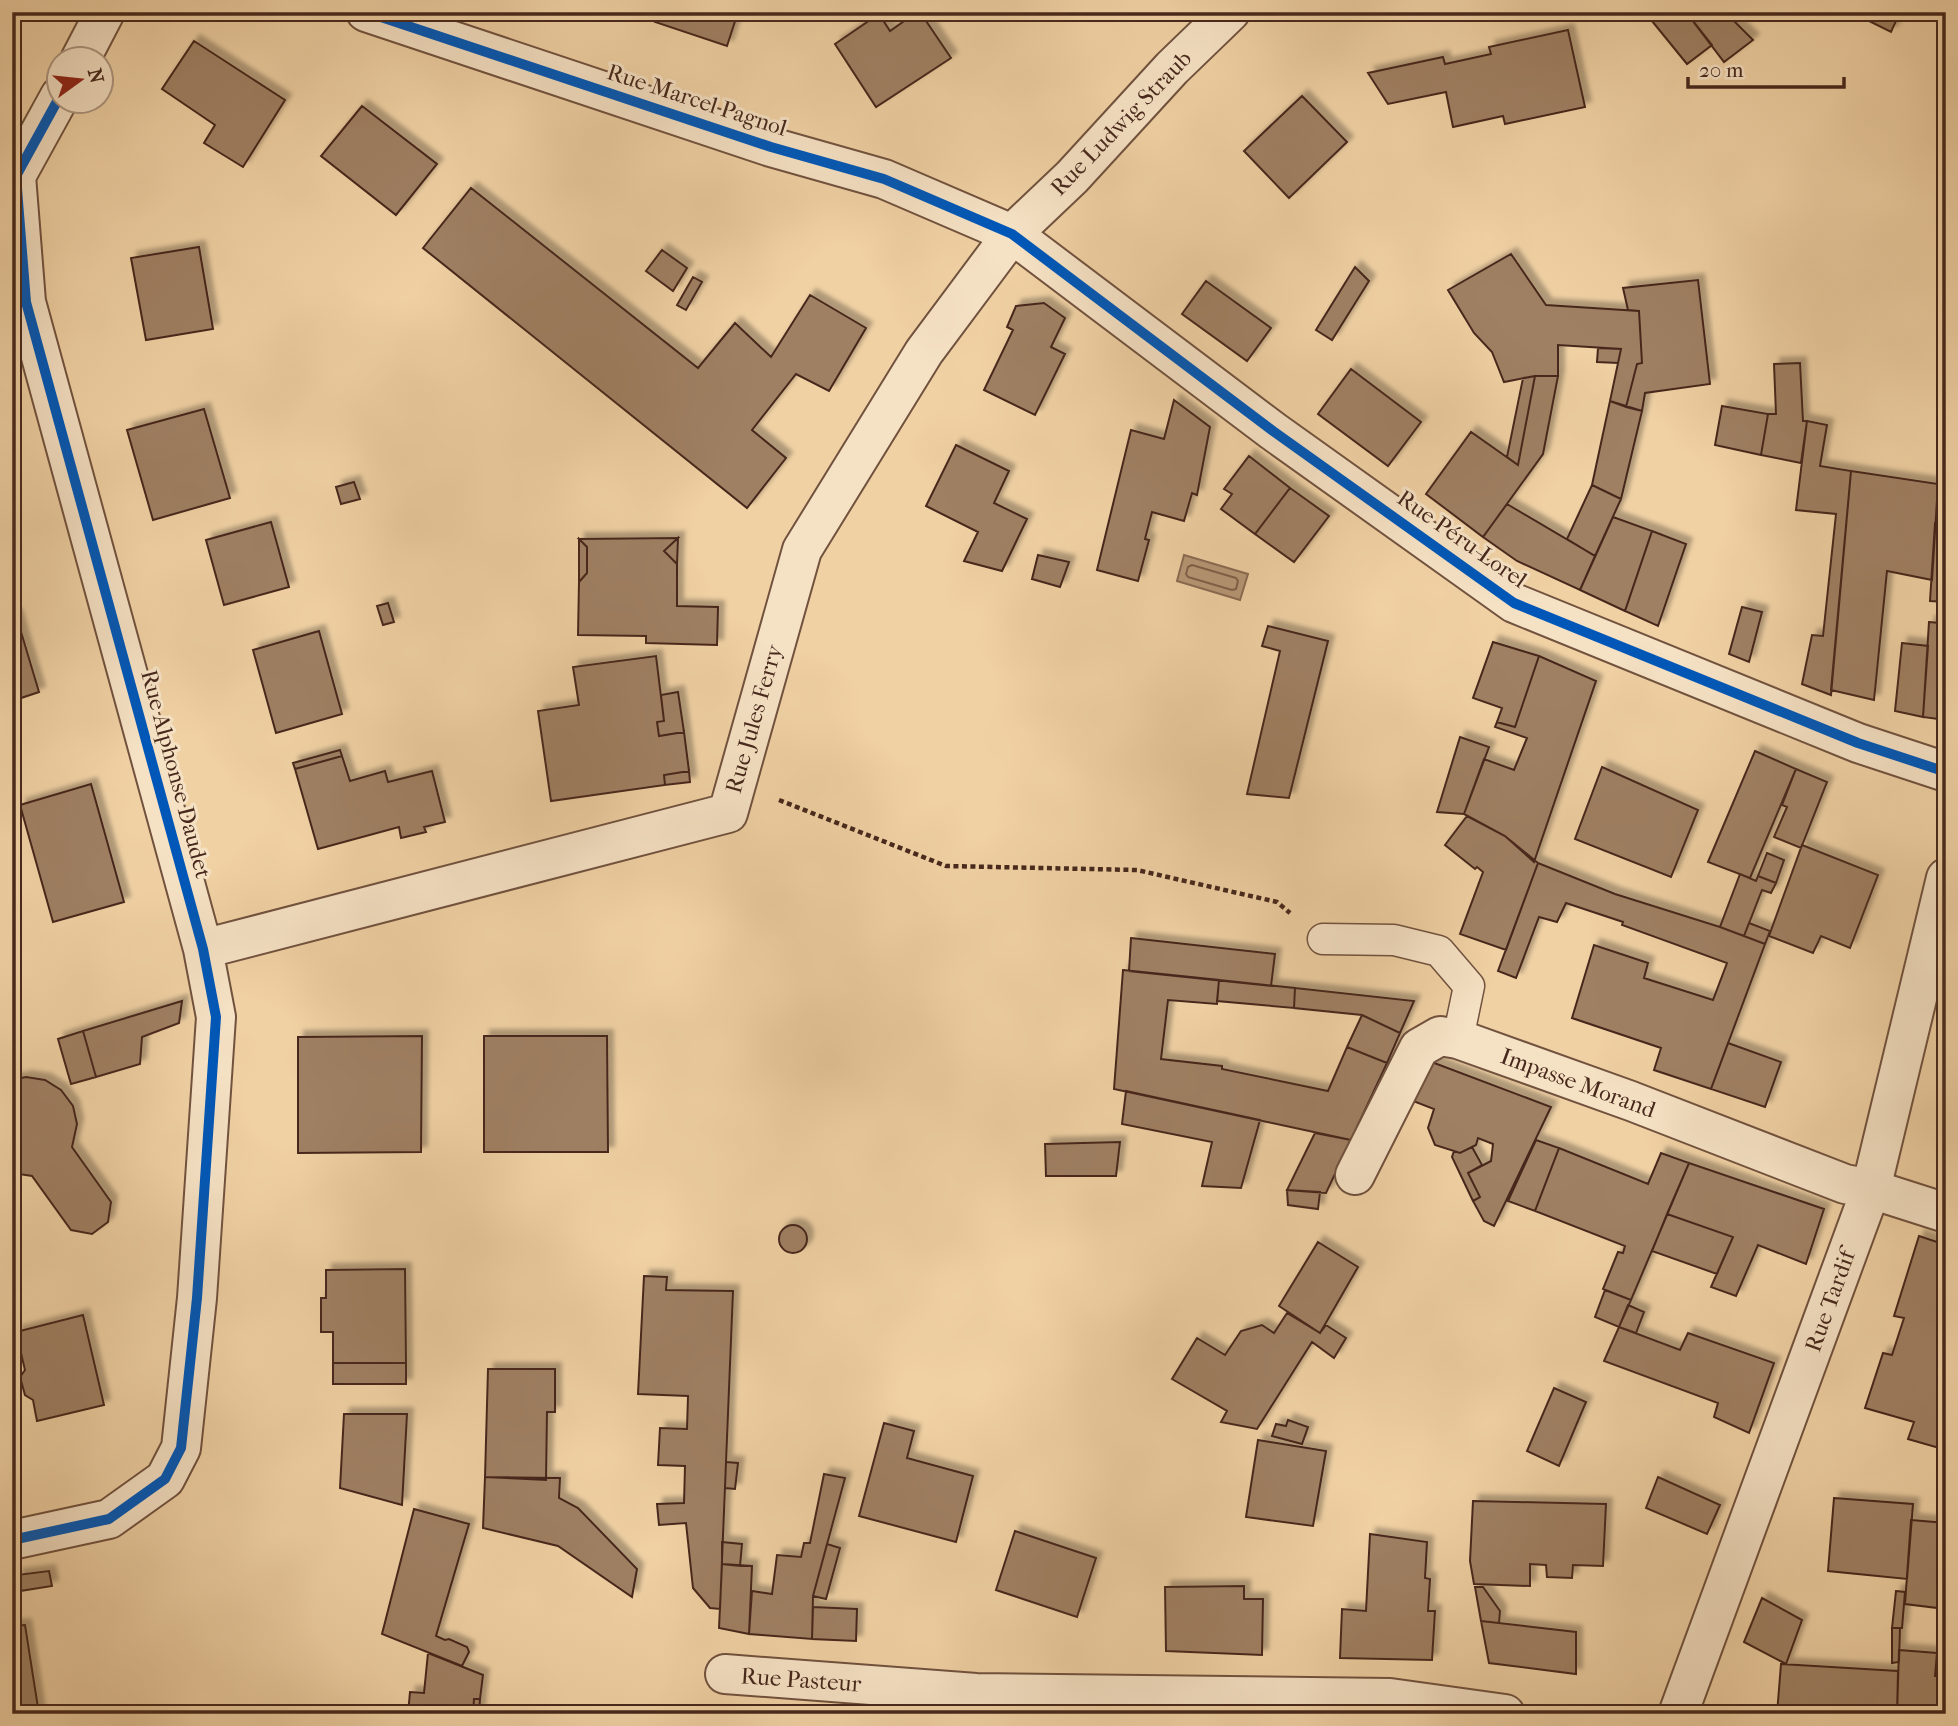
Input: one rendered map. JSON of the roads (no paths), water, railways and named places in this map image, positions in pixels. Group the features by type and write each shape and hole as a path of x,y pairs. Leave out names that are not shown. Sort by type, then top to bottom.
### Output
{"street":[{"path":"87,46 105,12"},
{"name":"Rue Marcel Pagnol","path":"366,12 762,144 884,178 1012,234"},
{"name":"Rue Ludwig Straub","path":"1012,234 1072,177 1172,68 1230,12"},
{"name":"Rue Alphonse Daudet","path":"12,1540 109,1519 165,1479 181,1448 197,1298 216,1017 203,948 26,302 16,176 49,116"},
{"name":"Rue Péru-Lorel","path":"1012,234 1273,431 1514,603 1858,743 1946,772"},
{"name":"Rue Jules Ferry","path":"203,948 728,813 802,550 924,352 1012,234"},
{"name":"Rue Tardif","path":"1678,1714 1871,1189 1946,878"},
{"name":"Impasse Morand","path":"1355,1175 1419,1048 1440,1036 1458,1039 1630,1101 1844,1184 1871,1189 1946,1213"},
{"name":"Rue Pasteur","path":"725,1674 976,1693 1390,1698 1505,1714"}],"lane":[{"path":"1323,939 1394,940 1439,951 1469,986 1458,1039"}],"water":[{"path":"1184,555 1248,574 1240,600 1177,581"}]}
